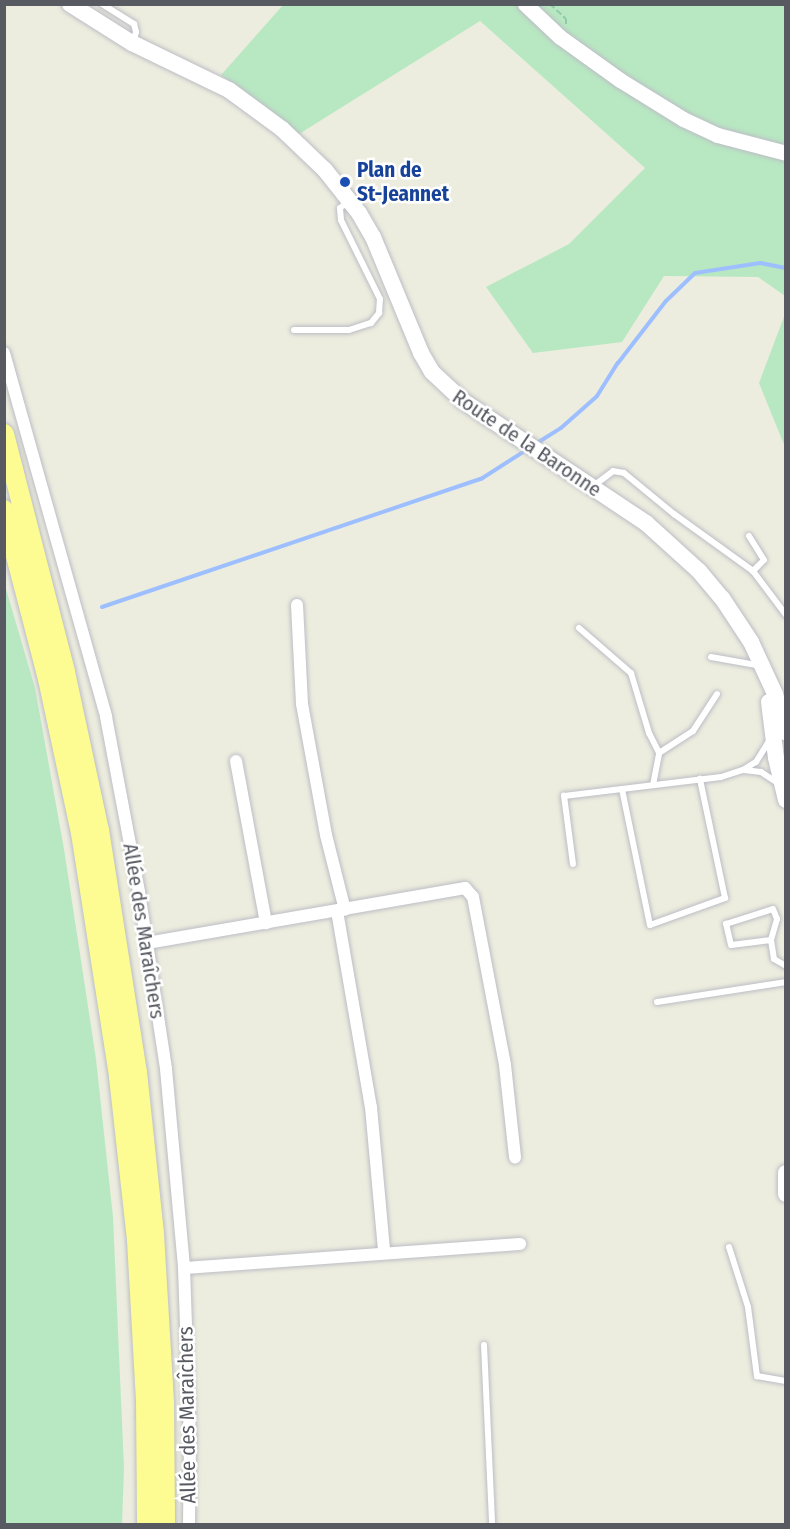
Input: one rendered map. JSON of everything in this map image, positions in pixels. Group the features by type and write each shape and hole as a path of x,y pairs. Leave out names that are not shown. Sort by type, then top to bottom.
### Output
{"highway":[{"path":"4,434 65,672 99,831 137,1072 155,1256 164,1403 165,1524"},
{"path":"4,510 48,679 81,833 119,1077 138,1251 146,1401 147,1524"}],"main road":[{"name":"Route de la Baronne","path":"70,4 132,43 229,90 256,109 311,156 350,200 378,247 421,353 432,372 463,401 521,442 646,523 699,571 733,616 762,666 781,724 781,761 785,797"},
{"path":"786,1173 786,1194"}],"street":[{"path":"525,4 560,37 620,80 683,119 717,135 786,153"},
{"name":"Allée des Maraîchers","path":"4,353 106,717 147,943 166,1069 184,1268 190,1443 189,1524"},
{"path":"297,605 302,704 341,911 371,1107 384,1251"},
{"path":"236,761 266,923"},
{"path":"147,943 465,888 472,897 506,1065 515,1157"},
{"path":"184,1268 384,1251 520,1244"}],"lane":[{"path":"102,4 134,24 136,32 132,43"},
{"path":"294,330 349,330 371,323 379,313 380,299 341,220 340,208 350,200"},
{"path":"591,487 613,471 624,473 674,514 753,571 786,615"},
{"path":"750,536 764,560 753,571"},
{"path":"579,628 631,673 649,733 659,753 653,785"},
{"path":"711,657 762,666"},
{"path":"659,753 693,730 717,694"},
{"path":"743,770 756,762 781,724"},
{"path":"756,762 781,761"},
{"path":"573,864 564,796 700,779 743,770 761,772 778,782 785,797"},
{"path":"622,789 650,925 725,898 700,779"},
{"path":"771,940 731,945 726,924 772,909 777,919 771,940 774,959 786,966"},
{"path":"657,1002 786,982"},
{"path":"729,1247 748,1307 757,1376 786,1381"},
{"path":"484,1345 492,1524"}],"green space":[{"path":"283,5 785,5 785,296 758,277 664,276 622,342 533,353 486,287 569,244 645,168 480,21 299,134 264,105 221,75"},
{"path":"786,314 785,447 759,383"},
{"path":"4,582 35,688 64,849 96,1059 113,1217 124,1468 122,1524 5,1524"}],"waterway":[{"path":"537,443 561,428 597,396 618,363 666,301 695,273 760,263 786,268"},
{"path":"102,607 481,479 528,449"}],"place":[{"name":"Plan de St-Jeannet","path":"345,182"}]}
